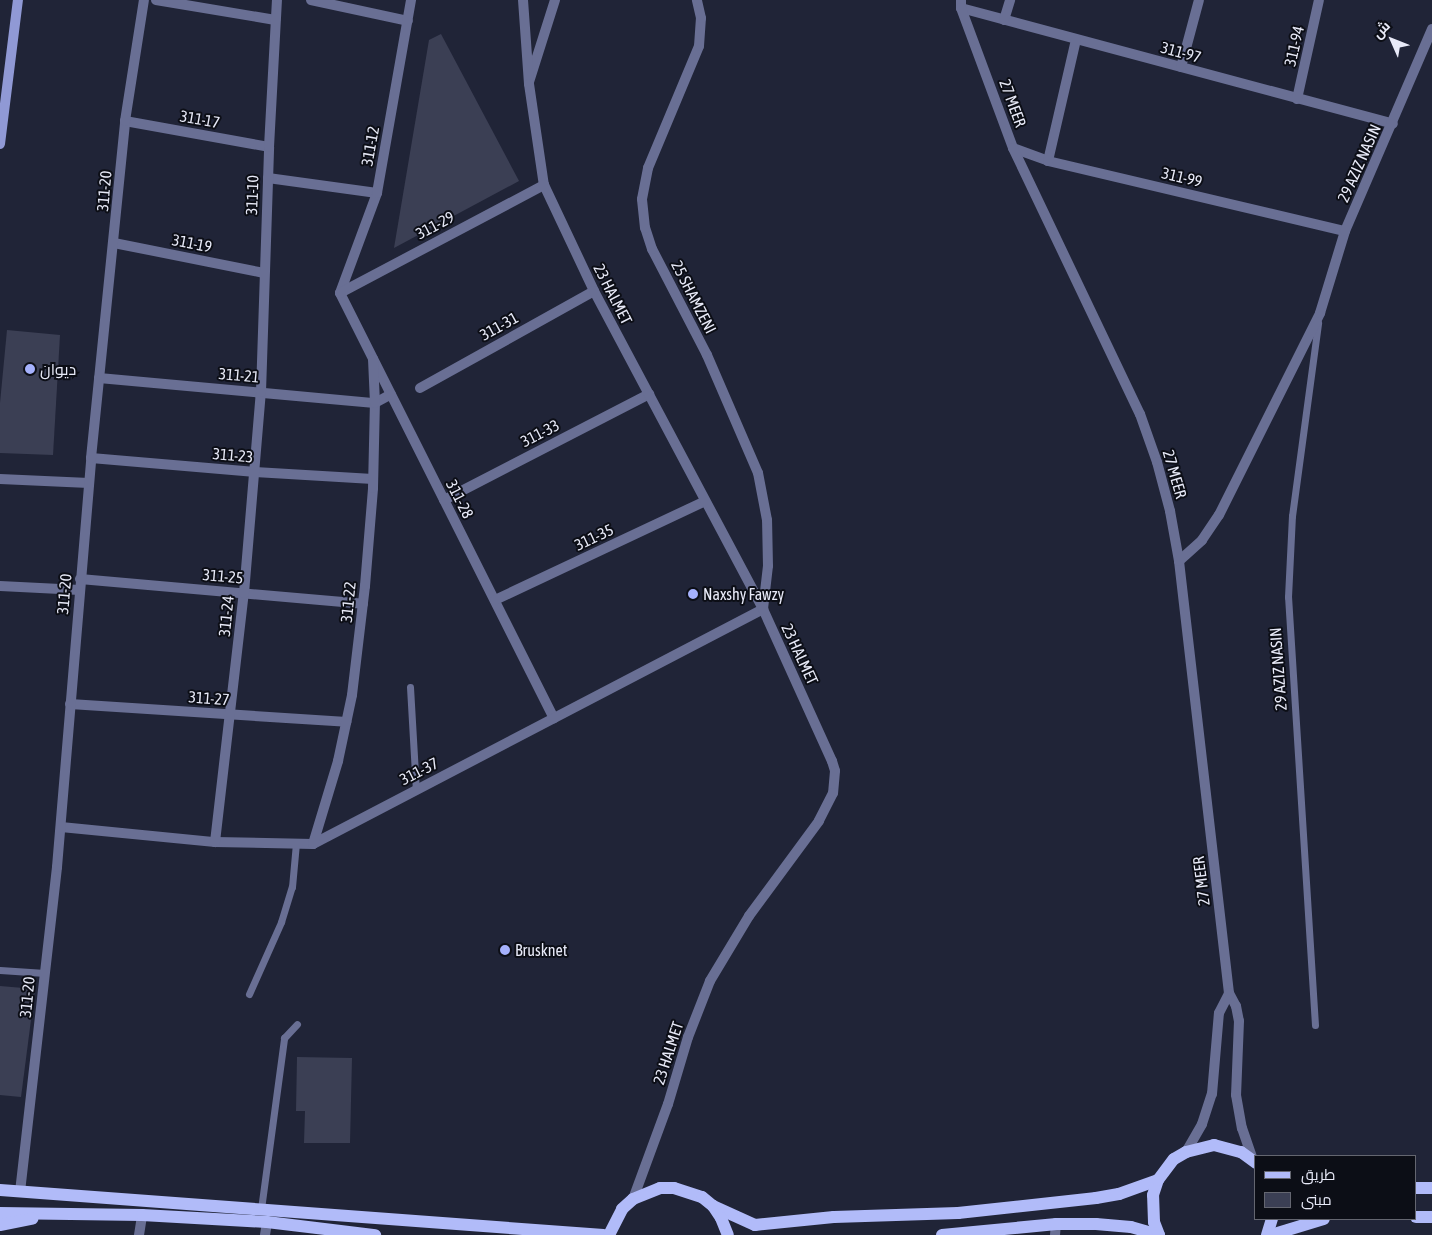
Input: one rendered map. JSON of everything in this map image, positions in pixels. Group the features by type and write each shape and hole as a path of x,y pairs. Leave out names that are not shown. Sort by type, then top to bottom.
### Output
{"main road":[{"path":"0,144 18,0"},
{"path":"942,1235 1056,1230 1115,1225 1159,1235 1152,1208 1158,1180 1174,1160 1186,1152 1214,1145 1241,1152 1254,1161"},
{"path":"609,1235 622,1209 633,1199 660,1188 674,1188 702,1197 713,1206 755,1225 834,1217 958,1213 1096,1198 1119,1194 1158,1180"},
{"path":"0,1181 20,1192"},
{"path":"1417,1188 1432,1188"},
{"path":"0,1190 603,1235"},
{"path":"713,1206 721,1218 728,1235"},
{"path":"0,1213 142,1215 267,1222 375,1235"},
{"path":"0,1225 53,1214"},
{"path":"1417,1217 1432,1217"},
{"path":"1266,1235 1272,1220"},
{"path":"1271,1235 1321,1220"}],"street":[{"name":"311-20","path":"20,1192 61,826 91,458 125,121 144,0"},
{"path":"156,0 275,20"},
{"name":"311-10","path":"261,392 269,147 277,0"},
{"path":"311,0 408,21"},
{"name":"311-12","path":"340,293 377,193 411,0"},
{"name":"23 HALMET","path":"523,0 529,84 544,185 594,291 763,609 832,760 835,771 833,793 819,821 749,916 710,981 688,1036 668,1104 633,1199"},
{"path":"529,84 555,0"},
{"name":"25 SHAMZENI","path":"697,0 700,18 699,46 648,168 642,199 645,228 652,249 707,355 758,473 767,520 768,566 763,609"},
{"path":"1004,20 1010,0"},
{"path":"1181,67 1199,0"},
{"name":"311-94","path":"1297,98 1320,0"},
{"name":"311-97","path":"961,4 1004,20 1393,124"},
{"name":"27 MEER","path":"961,4 1013,148 1140,414 1157,462 1170,511 1179,561 1229,993 1236,1006 1239,1021 1236,1070 1237,1104 1242,1128 1254,1161"},
{"name":"29 AZIZ NASIN","path":"1179,561 1202,540 1219,515 1320,312 1345,231 1393,124 1432,29"},
{"path":"1048,161 1076,40"},
{"name":"311-17","path":"125,121 269,147"},
{"name":"311-99","path":"1013,148 1048,161 1345,231"},
{"path":"268,178 377,193"},
{"name":"311-29","path":"340,293 544,185"},
{"name":"311-19","path":"114,243 264,273"},
{"name":"311-31","path":"420,388 594,291"},
{"name":"311-28","path":"340,293 554,718"},
{"name":"311-22","path":"312,844 338,761 352,696 363,604 373,478 376,403 373,359"},
{"name":"311-21","path":"99,378 376,403"},
{"name":"311-24","path":"215,842 244,593 261,392"},
{"path":"376,403 391,394"},
{"name":"311-33","path":"444,500 649,394"},
{"name":"311-23","path":"91,458 255,472 373,478"},
{"path":"0,479 89,483"},
{"name":"311-35","path":"495,600 705,501"},
{"name":"311-25","path":"0,586 80,584 244,593 363,604"},
{"name":"311-37","path":"61,826 215,842 312,844 763,609"},
{"name":"311-27","path":"70,704 346,722"},
{"path":"1186,1152 1199,1131 1208,1109 1215,1078 1219,1013 1229,993"},
{"path":"139,1235 142,1215"},
{"path":"265,1235 267,1222"}],"lane":[{"name":"29 AZIZ NASIN","path":"1315,1025 1288,597 1292,516 1320,312"},
{"path":"410,687 416,790"},
{"path":"249,994 281,922 289,896 296,844"},
{"path":"0,970 45,973"},
{"path":"261,1210 284,1038 297,1024"}],"building":[{"path":"441,34 519,181 394,248 429,40"},
{"name":"دیوان","path":"7,330 60,335 53,455 0,453 0,403"},
{"path":"0,986 35,989 21,1097 0,1095"},
{"path":"297,1057 352,1058 350,1143 304,1143 305,1111 296,1111"}],"place":[{"name":"دیوان","path":"30,369"},
{"name":"Naxshy Fawzy","path":"693,594"},
{"name":"Brusknet","path":"505,950"}]}
